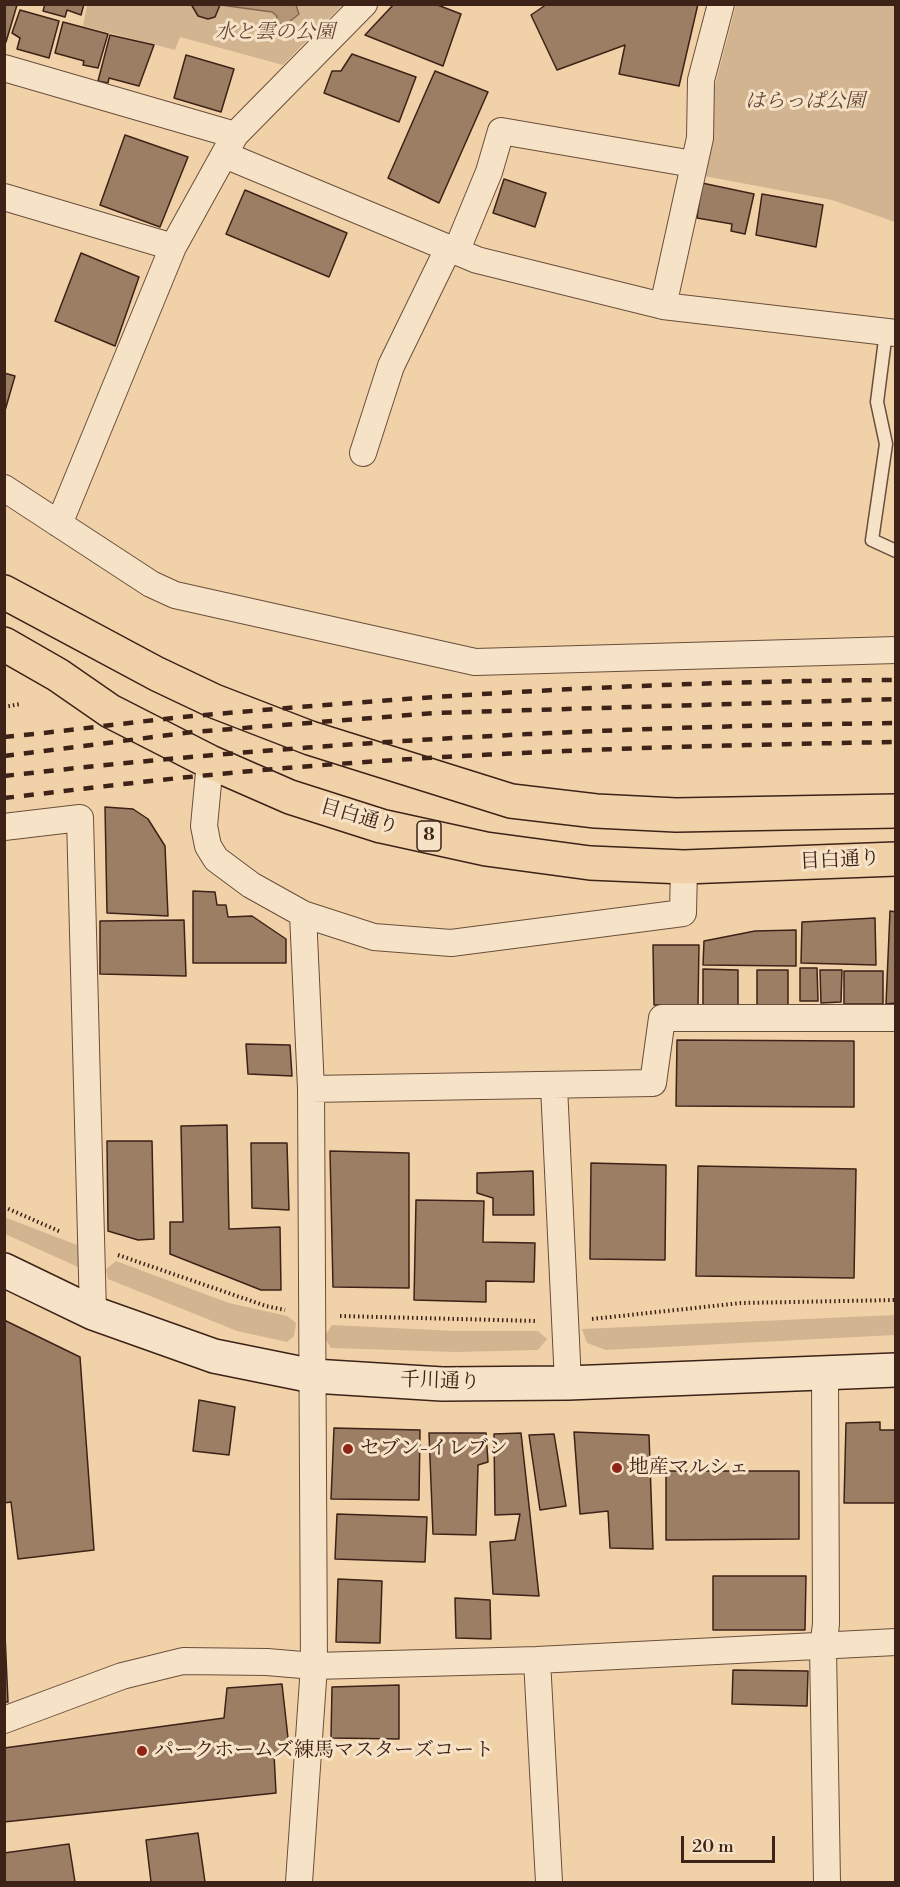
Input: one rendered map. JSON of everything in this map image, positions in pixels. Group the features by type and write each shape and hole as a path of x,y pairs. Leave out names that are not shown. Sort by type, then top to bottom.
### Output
{"main road":[{"path":"4,592 156,674 214,700 310,738 511,801 596,811 676,815 896,811"},
{"name":"目白通り","path":"4,644 58,675 110,711 210,762 290,797 381,826 474,847 590,863 684,867 896,859"},
{"name":"千川通り","path":"4,1270 93,1313 214,1356 313,1376 442,1384 568,1383 825,1375 896,1370"}],"street":[{"path":"59,524 173,248 230,145 364,4"},
{"path":"663,306 700,138 701,80 721,4"},
{"path":"4,68 230,145 477,260 663,306 891,332"},
{"path":"363,453 391,366 452,250 489,172 501,131 693,164"},
{"path":"4,197 173,248"},
{"path":"4,488 151,584 175,595 475,662 896,650"},
{"path":"210,762 204,826 208,846 216,859 251,885 303,914 374,937 451,943 683,913 684,867"},
{"path":"4,827 80,818 93,1313"},
{"path":"299,1882 314,1666 310,1089 303,914"},
{"path":"310,1089 653,1083 662,1018 896,1018"},
{"path":"554,1086 568,1383"},
{"path":"825,1375 826,1624 823,1648 827,1882"},
{"path":"4,1720 122,1676 183,1661 267,1662 314,1666 537,1660 823,1648 896,1642"},
{"path":"537,1660 549,1882"}],"lane":[{"path":"891,332 877,402 886,444 872,540 896,551"}],"path":[{"path":"4,707 20,704"},
{"path":"4,1207 91,1246 266,1306 313,1315 566,1322 741,1303 896,1300"}],"green space":[{"name":"水と雲の公園","path":"87,5 342,5 283,65 180,37 175,50 83,26"},
{"name":"はらっぱ公園","path":"736,5 895,5 895,222 832,200 704,176 712,97"},
{"path":"4,1217 85,1248 84,1261 78,1267 5,1234"},
{"path":"116,1261 229,1303 287,1316 296,1323 294,1336 287,1342 237,1331 108,1279 106,1269"},
{"path":"895,1315 895,1335 606,1350 587,1343 582,1329"},
{"path":"332,1325 455,1331 538,1331 547,1339 538,1350 456,1352 331,1348 324,1337"}],"shaded area":[{"path":"221,5 296,5 299,14 288,23 275,24 277,16 272,12"}],"building":[{"path":"4,4 17,5 6,42 4,41"},
{"path":"45,4 84,4 81,15 67,10 65,17 43,11"},
{"path":"191,4 220,5 215,17 208,19 198,16"},
{"path":"394,4 435,4 461,14 443,66 365,35"},
{"path":"547,4 698,4 679,86 619,74 625,45 557,70 531,15"},
{"path":"20,10 59,21 49,58 17,49 20,38 12,33"},
{"path":"63,22 108,34 98,68 83,65 84,61 55,53"},
{"path":"110,35 154,45 139,86 109,78 108,83 98,81"},
{"path":"352,54 416,77 399,122 324,93 332,71 341,71"},
{"path":"186,55 234,69 221,112 174,98"},
{"path":"435,71 488,92 439,203 388,178"},
{"path":"125,135 188,157 160,227 100,205"},
{"path":"504,179 546,193 535,227 493,213"},
{"path":"702,183 754,194 745,234 731,231 732,224 697,218"},
{"path":"245,190 347,233 329,277 226,234"},
{"path":"762,194 823,205 816,247 756,235"},
{"path":"81,253 139,277 115,346 55,321"},
{"path":"4,373 15,376 4,414"},
{"path":"105,807 133,809 148,819 165,846 168,916 107,913"},
{"path":"193,891 215,892 217,905 226,905 228,917 252,916 286,939 286,963 193,963"},
{"path":"890,911 896,912 896,1003 886,1004"},
{"path":"875,918 876,965 801,963 802,922"},
{"path":"184,920 186,976 100,974 100,921"},
{"path":"796,930 796,966 703,965 704,941 755,931"},
{"path":"653,945 699,945 698,1005 654,1005"},
{"path":"800,968 817,968 818,1001 800,1001"},
{"path":"703,969 738,970 738,1008 703,1009"},
{"path":"757,970 788,970 788,1008 757,1008"},
{"path":"820,970 842,970 841,1002 821,1003"},
{"path":"844,971 883,971 883,1004 844,1004"},
{"path":"677,1040 854,1041 854,1107 676,1106"},
{"path":"246,1044 290,1045 292,1076 248,1074"},
{"path":"227,1125 229,1229 280,1227 281,1290 261,1290 170,1254 170,1222 183,1222 181,1126"},
{"path":"107,1141 152,1141 154,1239 138,1240 108,1231"},
{"path":"251,1143 287,1143 289,1210 252,1208"},
{"path":"330,1151 409,1153 409,1288 333,1287"},
{"path":"591,1163 666,1165 665,1260 590,1259"},
{"path":"698,1166 856,1169 854,1278 696,1276"},
{"path":"533,1171 534,1215 493,1215 493,1198 477,1193 477,1173"},
{"path":"416,1200 484,1201 483,1242 535,1243 534,1282 486,1281 486,1302 414,1300"},
{"path":"4,1320 80,1357 94,1550 18,1559 11,1502 4,1503"},
{"path":"199,1400 235,1407 229,1455 193,1451"},
{"path":"880,1422 880,1430 896,1430 896,1503 844,1503 846,1423"},
{"path":"334,1428 420,1430 419,1500 331,1499"},
{"path":"574,1432 649,1435 653,1549 610,1548 608,1511 580,1514"},
{"path":"429,1433 486,1433 488,1462 478,1465 476,1535 433,1534"},
{"path":"521,1433 539,1596 493,1594 490,1542 515,1540 520,1514 495,1515 494,1434"},
{"path":"554,1434 566,1506 540,1510 529,1435"},
{"path":"666,1471 799,1471 799,1539 666,1540"},
{"path":"337,1514 427,1517 425,1562 335,1559"},
{"path":"713,1576 806,1576 805,1630 713,1630"},
{"path":"338,1579 382,1581 380,1643 336,1642"},
{"path":"455,1598 490,1600 491,1639 456,1638"},
{"path":"4,1612 8,1702 4,1702"},
{"path":"733,1670 808,1671 807,1706 732,1704"},
{"name":"パークホームズ練馬マスターズコート","path":"282,1684 289,1747 274,1754 276,1793 4,1822 4,1748 224,1718 227,1688"},
{"path":"399,1685 399,1739 331,1738 332,1687"},
{"path":"198,1833 205,1882 151,1882 146,1840"},
{"path":"69,1844 75,1882 4,1882 4,1853"}],"railway":[{"path":"4,737 194,716 545,690 720,683 896,680"},
{"path":"4,756 193,732 435,713 896,699"},
{"path":"4,776 226,754 449,738 673,728 896,723"},
{"path":"4,798 189,777 454,756 896,742"}],"place":[{"name":"セブン-イレブン","path":"348,1449"},
{"name":"地産マルシェ","path":"617,1468"},
{"name":"パークホームズ練馬マスターズコート","path":"142,1751"}]}
